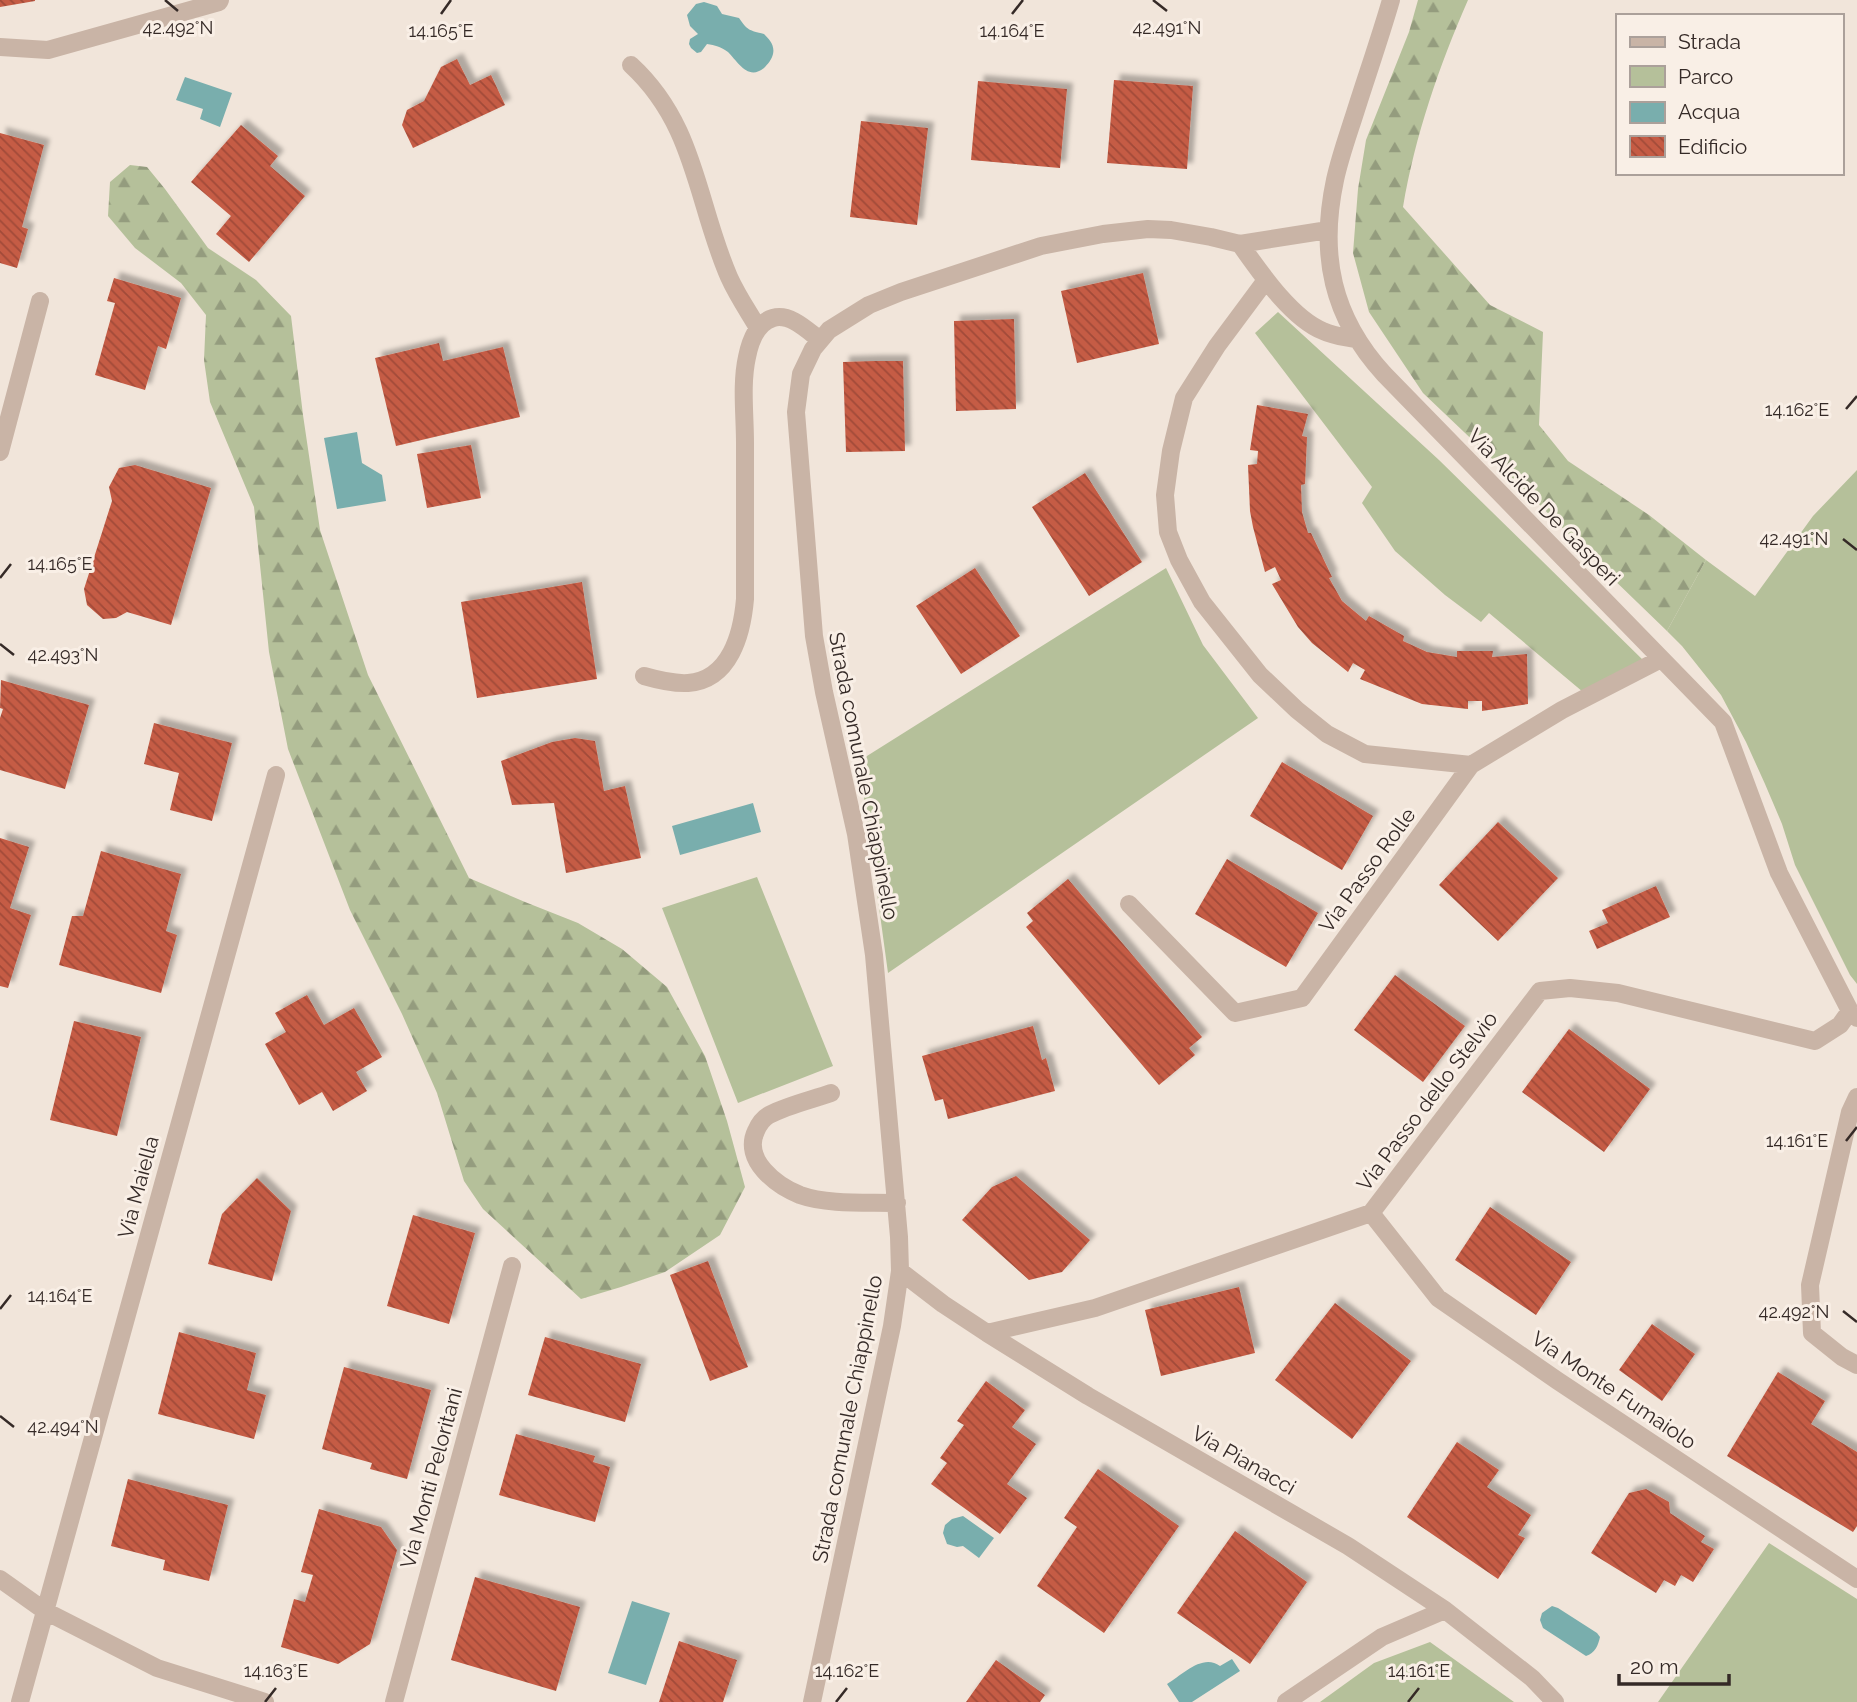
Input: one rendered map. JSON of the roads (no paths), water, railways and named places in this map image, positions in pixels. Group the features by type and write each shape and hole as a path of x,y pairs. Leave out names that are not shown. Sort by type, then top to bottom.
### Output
{"street":[{"path":"0,47 48,50 220,0"},
{"name":"Via Alcide De Gasperi","path":"1391,0 1335,178 1328,230 1330,262 1336,295 1347,323 1356,339 1384,374 1723,722 1779,873 1854,1014"},
{"path":"631,65 646,78 657,93 679,132 729,276 758,328"},
{"name":"Strada comunale Chiappinello","path":"812,1702 892,1326 900,1271 897,1203 868,912 856,834 822,682 810,599 796,412 801,374 820,340 829,330 854,313 885,298 1041,246 1103,234 1148,229 1171,230 1240,244 1328,230"},
{"path":"1240,244 1266,280 1307,322 1321,331 1356,339"},
{"path":"1266,280 1217,346 1184,398 1164,495 1168,532 1179,560 1202,602 1260,675 1327,734 1365,754 1471,765"},
{"path":"0,452 40,301"},
{"path":"644,676 679,683 699,681 723,666 738,640 745,599 745,379 751,341 758,328 774,317 796,323 820,340"},
{"name":"Via Passo Rolle","path":"1129,904 1235,1013 1302,998 1471,765 1562,710 1661,659"},
{"name":"Via Maiella","path":"20,1702 276,775"},
{"name":"Via Passo dello Stelvio","path":"987,1333 1096,1308 1371,1213 1540,991 1570,988 1618,993 1815,1041 1854,1014"},
{"path":"831,1093 769,1114 761,1121 753,1137 754,1154 765,1171 782,1186 802,1195 823,1200 897,1203"},
{"path":"1857,1097 1850,1112 1810,1285 1812,1333 1842,1357 1857,1365"},
{"name":"Via Monte Fumaiolo","path":"1371,1213 1438,1298 1857,1579"},
{"name":"Via Monti Peloritani","path":"394,1702 512,1266"},
{"name":"Via Pianacci","path":"900,1271 943,1304 1088,1396 1348,1546 1446,1610 1532,1678 1555,1702"},
{"path":"0,1579 45,1611 157,1668 265,1702"},
{"path":"1286,1702 1382,1637 1446,1610"}],"water":[{"path":"704,2 717,6 722,14 739,18 749,29 768,38 773,54 764,68 748,71 728,52 715,46 707,44 697,53 691,48 690,39 698,34 690,26 687,15 696,4"},
{"path":"185,77 232,93 220,127 200,119 203,109 176,100"},
{"path":"357,432 362,463 382,475 386,501 337,509 324,438"},
{"path":"753,803 761,832 680,855 672,826"},
{"path":"963,1516 994,1538 979,1558 963,1546 947,1544 943,1533 945,1525 952,1519"},
{"path":"632,1601 670,1613 646,1685 608,1673"},
{"path":"1552,1606 1597,1633 1600,1637 1592,1653 1586,1656 1543,1628 1540,1620 1542,1613"},
{"path":"1232,1659 1240,1671 1192,1702 1179,1702 1167,1684 1200,1663 1220,1666"}]}
